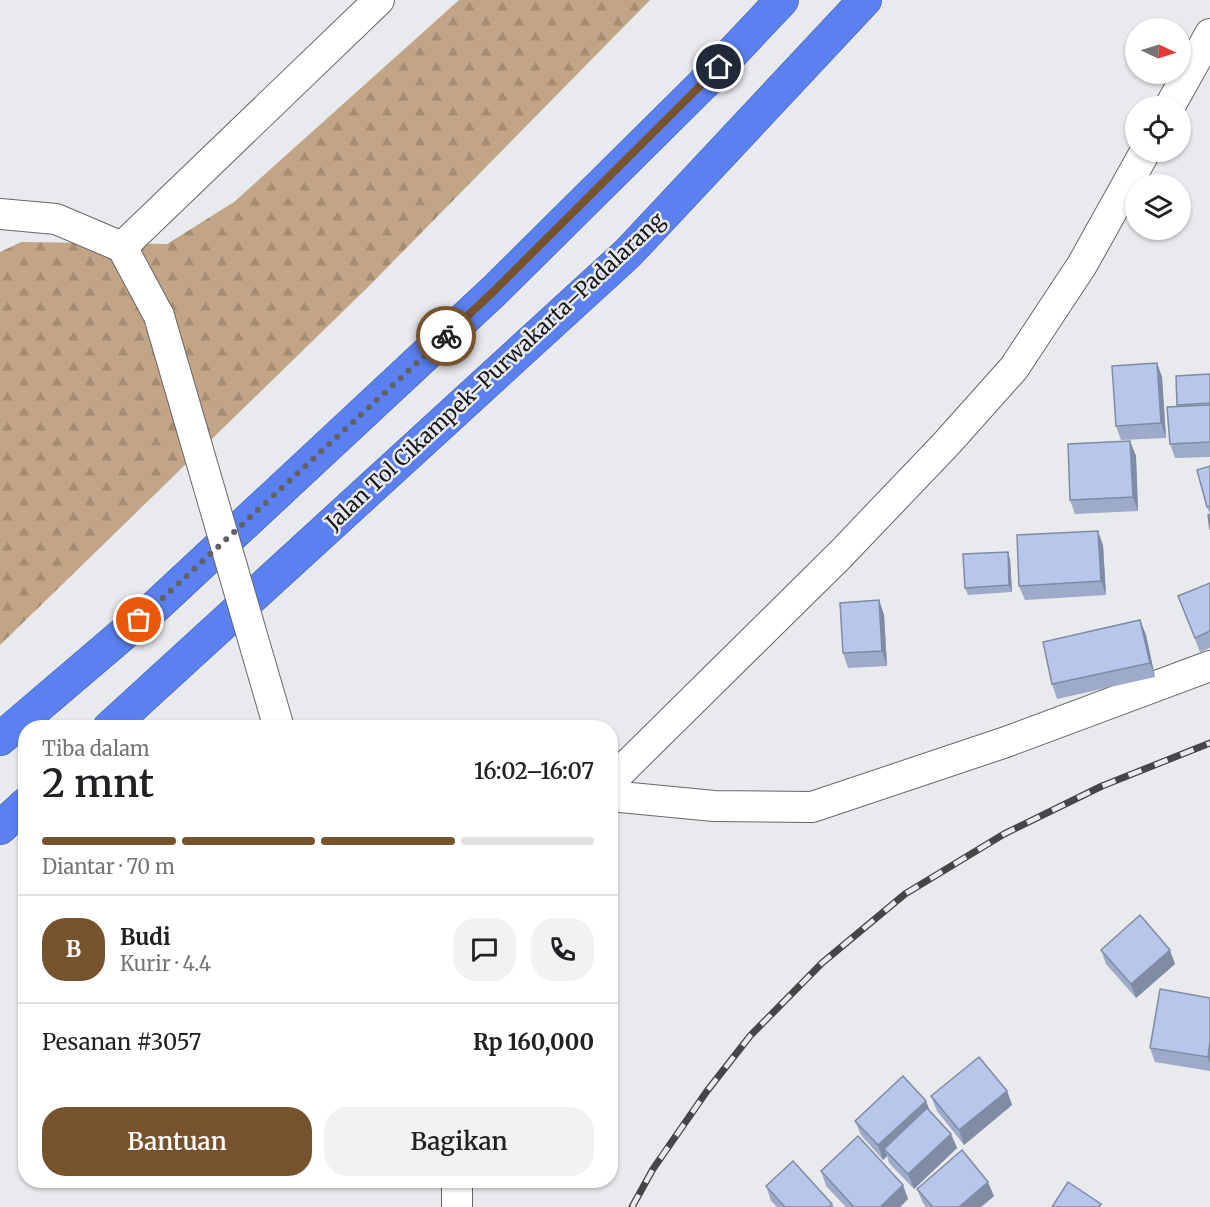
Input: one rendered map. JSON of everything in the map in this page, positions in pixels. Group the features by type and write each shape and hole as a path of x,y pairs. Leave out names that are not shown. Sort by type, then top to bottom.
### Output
{"highway":[{"path":"22,720 156,606 494,291 703,84 782,0"},
{"name":"Jalan Tol Cikampek–Purwakarta–Padalarang","path":"118,720 628,253 865,0"},
{"path":"0,739 18,724"},
{"path":"0,828 18,811"}],"street":[{"path":"122,247 379,0"},
{"path":"1176,96 1210,34"},
{"path":"618,774 841,554 947,443 1014,368 1082,265 1139,162"},
{"path":"0,214 56,219 122,247 159,316 277,720"},
{"path":"618,797 714,807 812,807 1006,742 1210,666"},
{"path":"457,1188 457,1207"}],"green space":[{"path":"459,0 650,0 368,287 0,645 0,252 21,242 167,244 234,202"}],"building":[{"path":"1157,363 1161,423 1116,426 1112,366"},
{"path":"1210,374 1210,403 1177,405 1176,376"},
{"path":"1210,405 1210,442 1170,444 1167,407"},
{"path":"1130,441 1133,497 1070,500 1068,444"},
{"path":"1210,466 1210,506 1207,507 1197,470"},
{"path":"1098,531 1101,581 1019,586 1017,535"},
{"path":"1008,552 1009,585 965,588 963,554"},
{"path":"1210,583 1210,631 1195,638 1178,596"},
{"path":"879,600 882,651 843,653 840,603"},
{"path":"1140,620 1150,663 1052,684 1043,642"},
{"path":"1140,915 1170,950 1131,984 1101,950"},
{"path":"1160,989 1210,998 1208,1057 1150,1048"},
{"path":"979,1057 1007,1091 959,1130 931,1096"},
{"path":"903,1076 926,1101 878,1145 855,1121"},
{"path":"927,1108 951,1134 908,1174 884,1149"},
{"path":"858,1136 903,1185 880,1207 854,1207 821,1171"},
{"path":"962,1150 988,1182 959,1207 933,1207 917,1189"},
{"path":"793,1161 832,1204 829,1207 785,1207 766,1186"},
{"path":"1068,1182 1101,1204 1099,1207 1052,1207"}],"railway":[{"path":"632,1207 653,1169 707,1091 750,1036 822,963 905,894 1004,834 1102,786 1210,743"}],"way so far":[{"path":"139,620 446,336"}],"route":[{"path":"446,336 719,67"}]}
